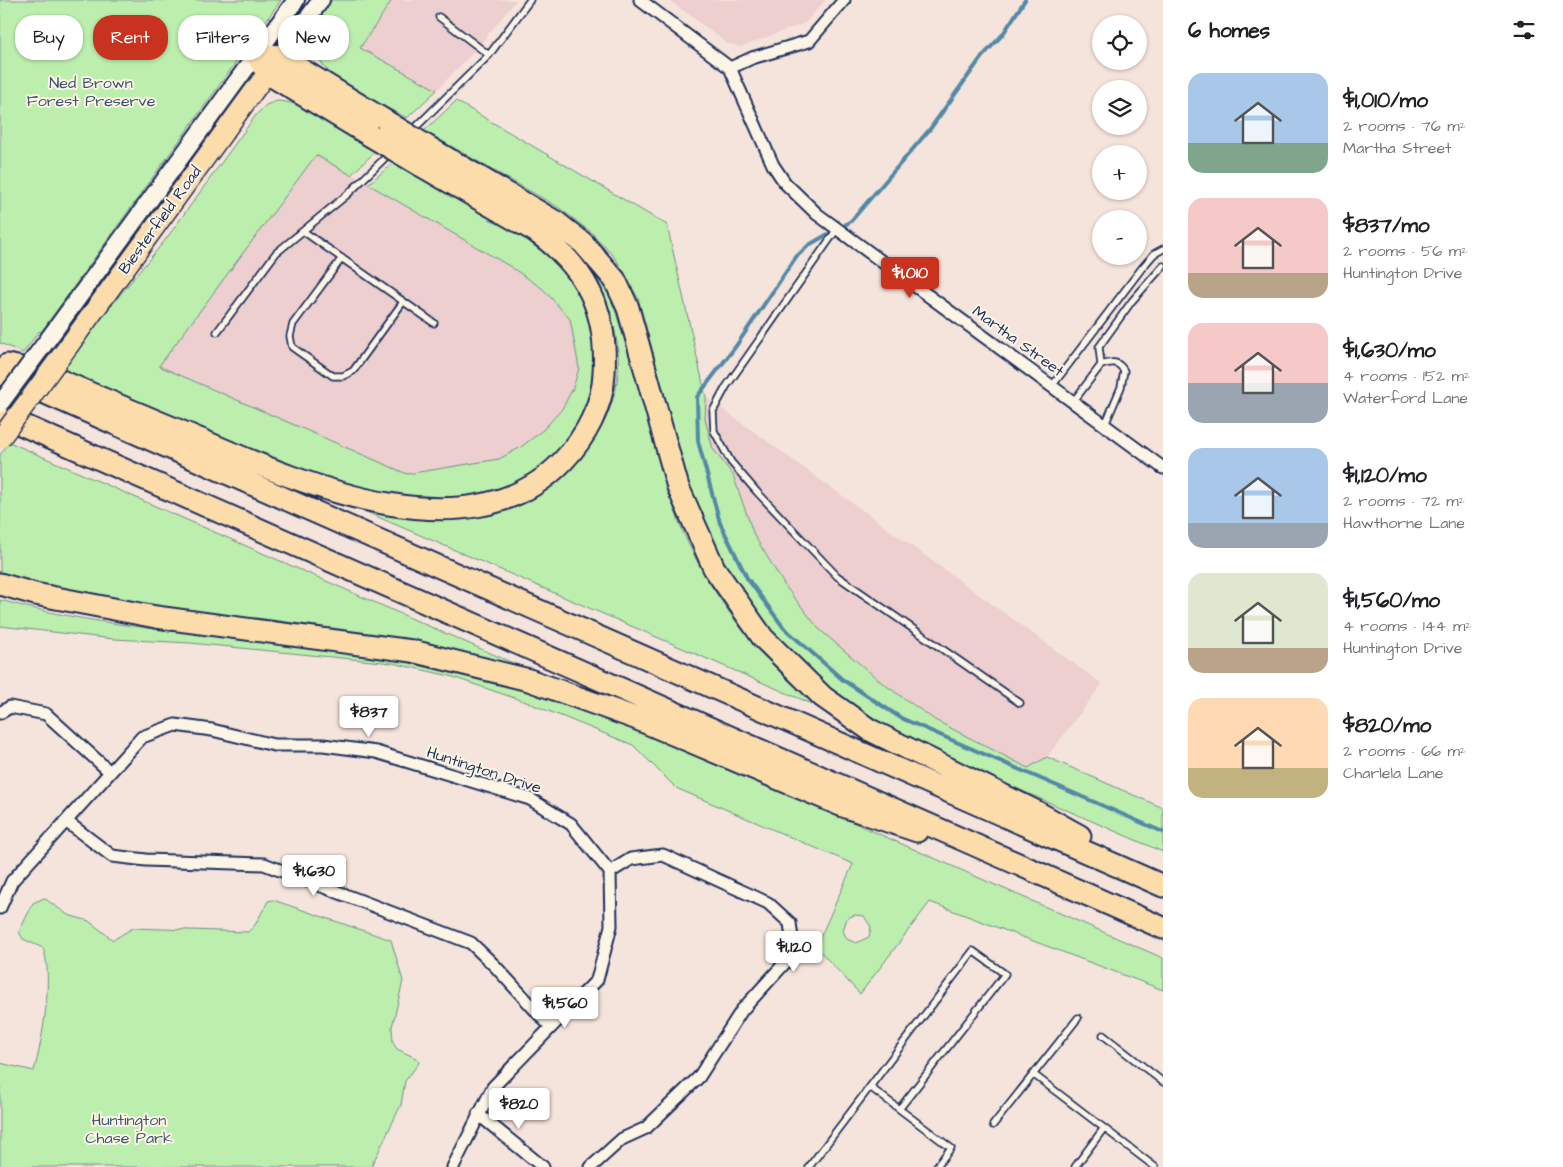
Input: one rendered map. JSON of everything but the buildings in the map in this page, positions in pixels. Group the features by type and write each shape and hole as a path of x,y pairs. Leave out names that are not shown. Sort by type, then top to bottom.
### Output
{"highway":[{"path":"0,363 38,371 235,455 340,494 404,507 462,508 495,501 526,490 554,471 574,450 588,428 598,404 604,379 606,350 603,327 595,302 587,284 570,259 553,243 426,157 388,122 266,60"},
{"path":"273,64 371,136 426,157 556,222 583,242 615,280 628,308 678,487 714,568 763,638 823,697 870,730 1035,811 1163,882"},
{"path":"0,373 1163,886"},
{"path":"0,415 1163,928"},
{"path":"0,584 35,594 156,617 412,651 529,680 636,718 843,806 989,852"}],"main road":[{"name":"Biesterfield Road","path":"268,38 296,0"},
{"name":"Biesterfield Road","path":"0,439 321,0"},
{"name":"Biesterfield Road","path":"0,404 252,60"}],"street":[{"name":"Martha Street","path":"640,0 730,68 773,165 785,183 817,214 1163,468"},
{"path":"730,68 752,58 809,41 844,0"},
{"path":"0,713 10,707 46,714 110,772"},
{"name":"Huntington Drive","path":"0,908 12,881 142,737 175,724 212,730 274,745 323,745 376,752 530,799 571,824 610,872"},
{"path":"67,822 112,856 146,860 264,864 471,944 495,966 550,1026"},
{"path":"453,1167 478,1114 493,1088 550,1026 597,980 611,926 610,872 631,859 663,855 768,904 790,923 794,953 742,1010 699,1077 646,1128 622,1139 591,1167"},
{"path":"478,1114 543,1167"}],"lane":[{"path":"404,139 489,55 530,0"},
{"path":"439,17 489,55"},
{"path":"218,332 276,253 348,194 397,146"},
{"path":"837,229 726,387 713,411 714,431 731,462 837,576 1020,703"},
{"path":"303,231 434,324"},
{"path":"1052,386 1142,268 1154,254 1163,249"},
{"path":"342,258 293,324 290,336 292,347 333,376 343,376 353,371 403,302"},
{"path":"1101,366 1099,346 1137,295 1163,266"},
{"path":"1073,402 1101,366 1111,362 1118,363 1124,371 1121,387 1104,425"},
{"path":"809,1167 972,950 1005,974 900,1108"},
{"path":"993,1125 1078,1018"},
{"path":"1103,1035 1163,1082"},
{"path":"1033,1074 1155,1167"},
{"path":"870,1087 951,1148 936,1167"},
{"path":"1075,1167 1104,1128"}],"shaded area":[{"path":"392,0 516,0 478,47 437,90 360,48"},
{"path":"669,0 825,0 805,23 740,47 727,43"},
{"path":"317,154 511,267 543,289 570,319 579,367 573,388 562,409 543,430 521,447 499,459 407,474 158,366"},
{"path":"706,397 1102,684 1047,757 1028,768 935,720 881,682 819,629 785,586 754,534 733,475 713,449 705,419"}],"green space":[{"name":"Ned Brown Forest Preserve","path":"0,0 281,0 268,18 268,15 178,15 178,60 238,60 41,332 39,331 23,353 0,343"},
{"path":"332,0 392,0 360,48 437,90 407,118 348,87 332,74 320,60 349,60 349,15 323,15"},
{"path":"277,101 290,103 315,112 377,150 351,175 316,155 159,366 407,474 499,459 521,447 543,430 562,409 573,388 579,368 570,319 543,289 511,267 368,184 396,161 515,231 544,251 566,275 586,309 594,338 595,359 587,400 579,420 568,438 539,469 521,480 496,490 457,497 417,497 392,495 368,490 321,477 298,468 62,369 166,239 256,115 266,105"},
{"path":"456,101 667,225 706,397 705,419 713,449 733,475 754,535 785,586 819,629 881,682 935,720 1028,768 1047,757 1163,808 1163,852 995,779 890,728 836,694 791,655 751,605 718,555 690,488 638,298 616,259 592,233 558,207 424,131"},
{"path":"596,276 612,300 677,517 695,557 725,606 762,653 804,694 826,710 357,508 427,519 479,518 518,507 557,483 588,449 610,408 616,387 618,358 615,330 607,302"},
{"path":"9,442 554,681 83,594 0,576 0,455"},
{"path":"0,600 56,614 113,623 170,631 286,642 400,658 501,682 589,711 675,745 1163,958 1163,990 930,902 860,994 816,947 853,864 676,788 633,745 526,702 450,676 392,663 190,643 114,639 0,626","holes":["855,915 864,916 871,927 869,937 856,943 847,939 843,931 847,918"]},
{"name":"Huntington Chase Park","path":"44,898 68,915 89,921 113,940 133,928 248,932 255,925 268,901 273,900 391,940 403,981 392,1027 393,1043 397,1049 418,1059 419,1063 405,1081 401,1105 371,1167 0,1167 0,1063 34,1071 46,1009 47,975 43,948 23,939 19,932 33,903"}],"waterway":[{"path":"846,224 851,221 930,129 981,58 1003,34 1025,0"},
{"path":"828,234 809,245 796,257 736,346 697,397 698,441 720,523 747,578 784,628 843,680 901,718 1163,832"}]}
